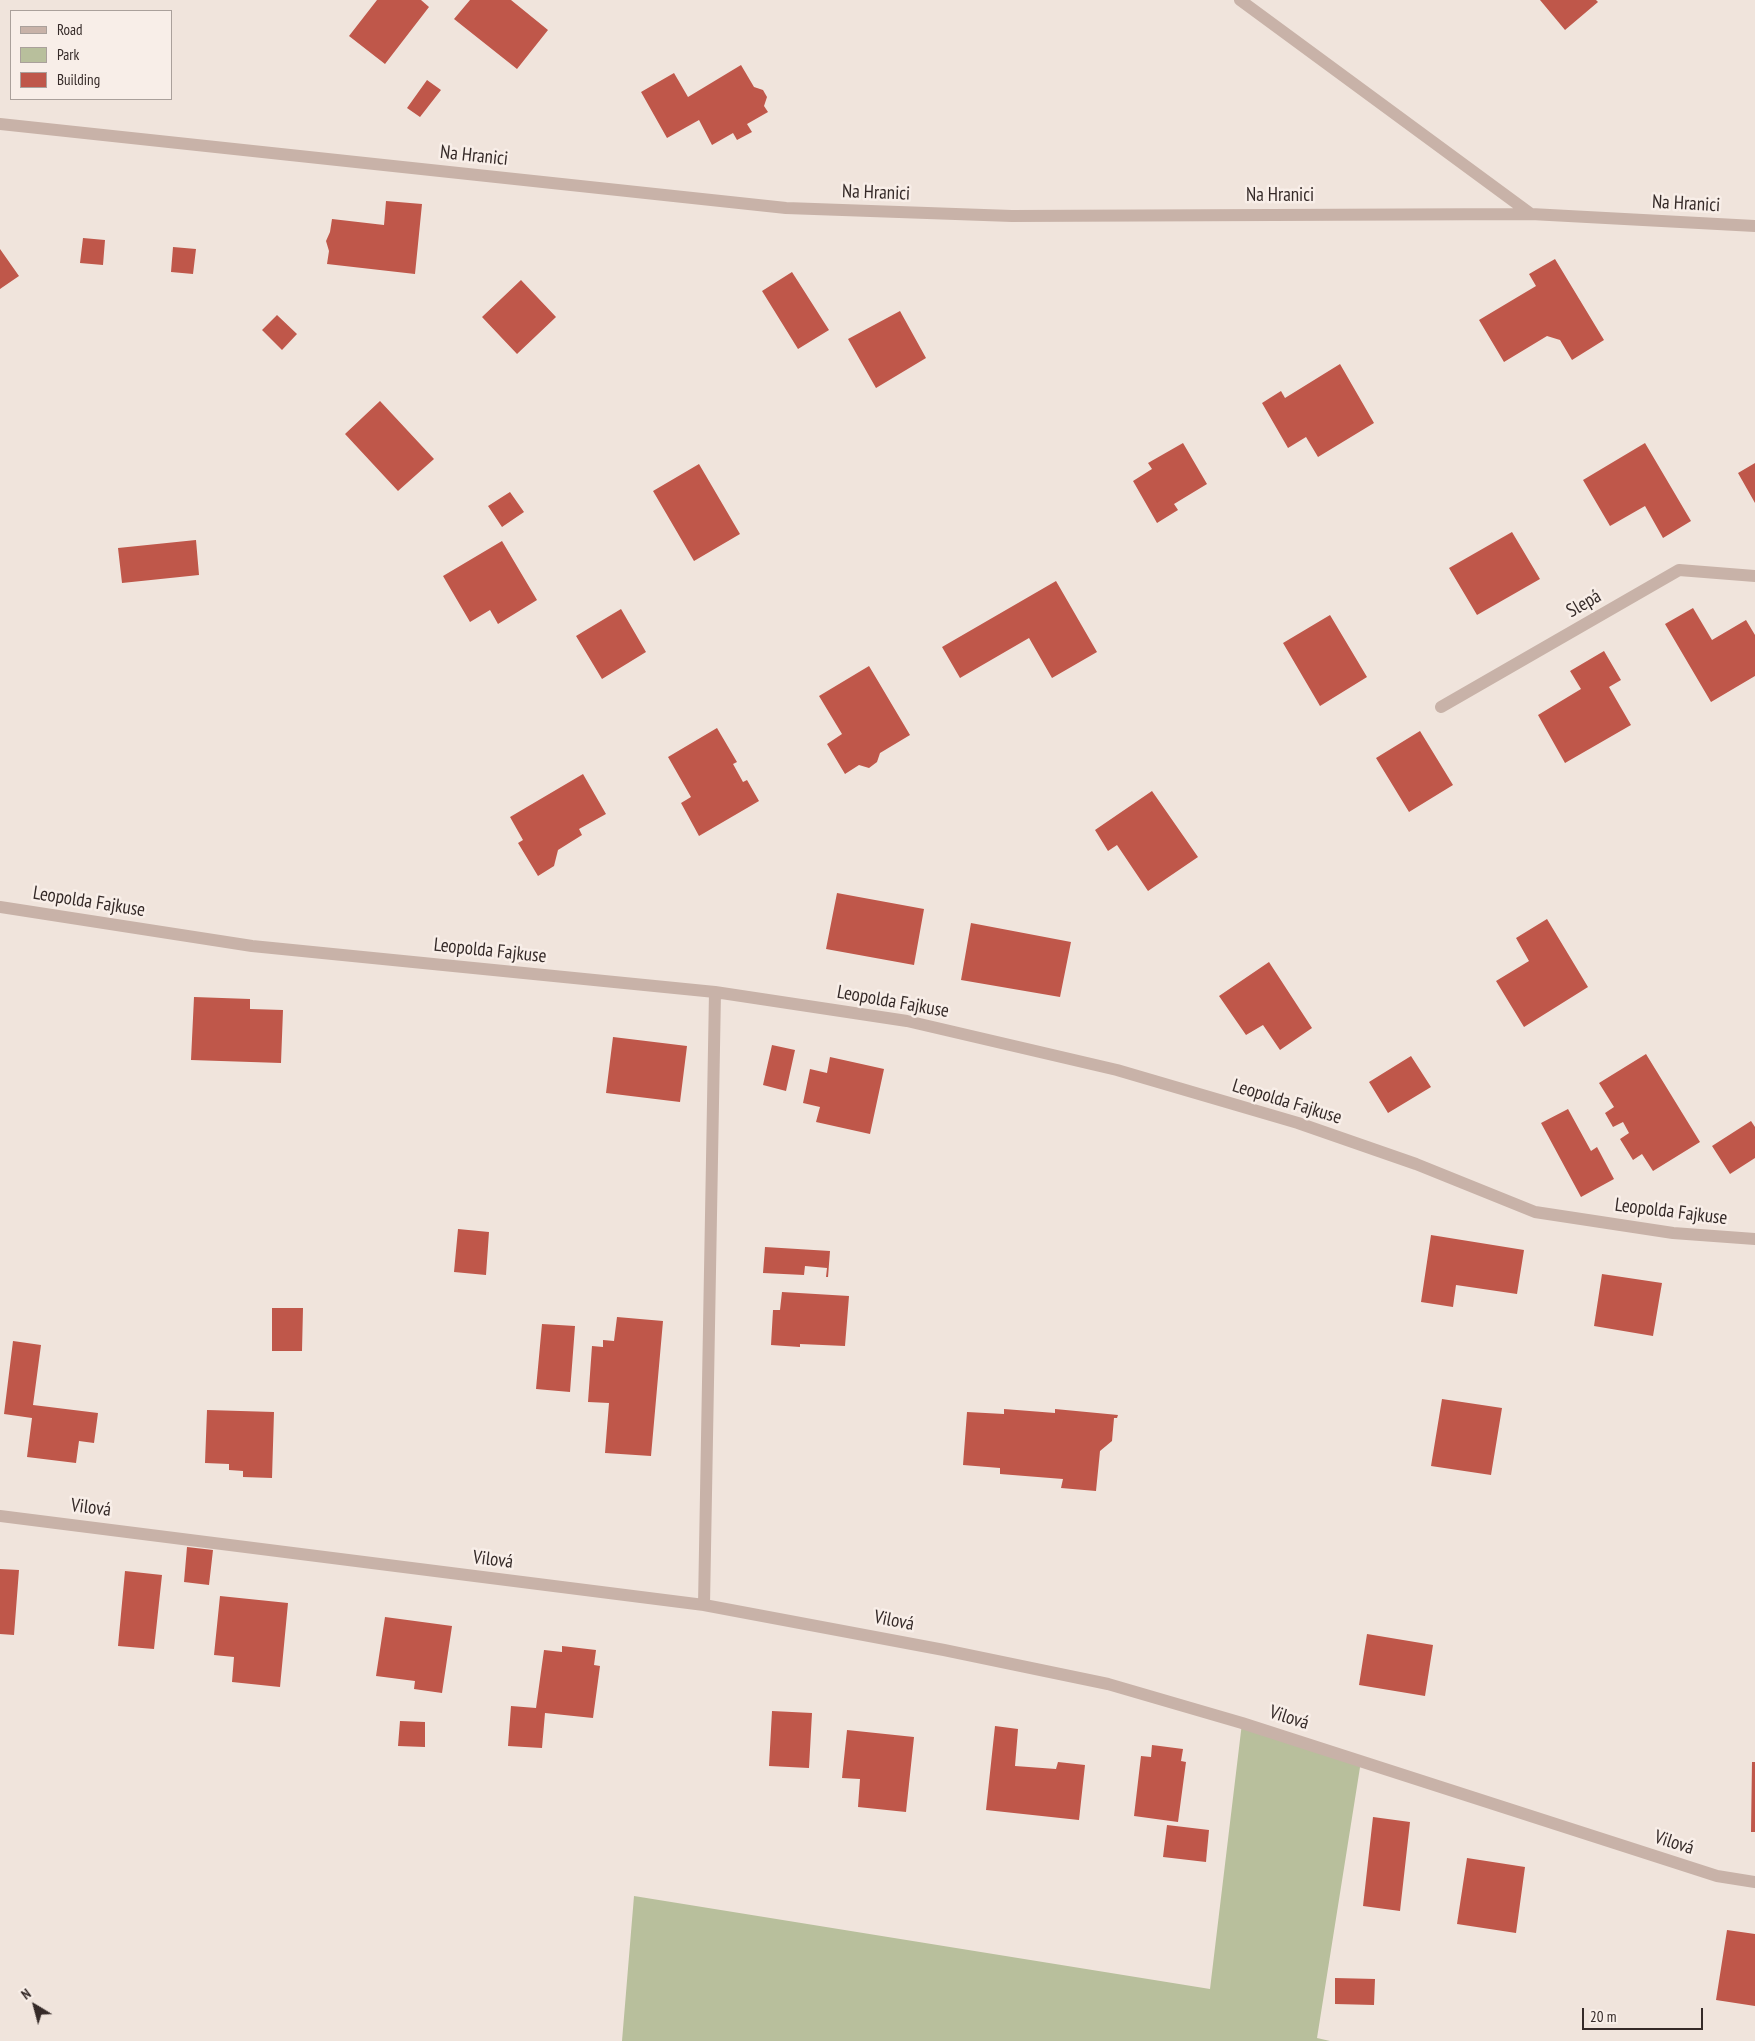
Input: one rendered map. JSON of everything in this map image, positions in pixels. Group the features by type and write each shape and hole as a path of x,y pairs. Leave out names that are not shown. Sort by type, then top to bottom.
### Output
{"street":[{"path":"1240,0 1531,214"},
{"name":"Na Hranici","path":"0,124 786,208 1012,216 1531,214 1755,226"},
{"name":"Slepá","path":"1441,708 1679,570 1755,576"},
{"name":"Leopolda Fajkuse","path":"0,907 252,946 715,992 908,1021 1117,1070 1298,1123 1416,1164 1535,1212 1673,1233 1755,1239"},
{"path":"704,1605 715,992"},
{"name":"Vilová","path":"0,1516 704,1605 944,1650 1108,1684 1251,1726 1717,1876 1755,1882"}],"green space":[{"path":"1242,1723 1361,1761 1317,2038 1330,2041 622,2041 634,1896 1210,1989"}],"building":[{"path":"377,0 421,0 429,7 385,64 349,36"},
{"path":"470,0 511,0 548,30 517,69 454,19"},
{"path":"1540,0 1596,0 1598,2 1565,30"},
{"path":"741,65 754,87 763,90 767,97 764,106 768,112 747,124 752,132 737,140 733,133 712,145 699,120 667,138 641,92 674,73 688,97"},
{"path":"427,80 441,90 420,117 407,108"},
{"path":"386,201 422,204 415,274 327,264 329,251 326,241 332,219 384,225"},
{"path":"83,238 105,240 103,265 80,263"},
{"path":"173,247 196,249 193,274 171,272"},
{"path":"0,249 19,276 0,289"},
{"path":"1555,259 1604,340 1572,360 1560,340 1547,336 1504,362 1479,320 1536,286 1529,274"},
{"path":"792,272 829,330 798,349 762,291"},
{"path":"521,280 556,317 517,354 482,317"},
{"path":"900,311 926,358 876,388 848,339"},
{"path":"277,315 297,334 282,350 262,330"},
{"path":"1340,364 1374,423 1318,457 1306,437 1288,448 1262,403 1281,391 1285,398"},
{"path":"380,401 434,459 398,491 345,434"},
{"path":"1183,443 1207,484 1174,504 1178,510 1157,523 1133,481 1152,469 1148,463"},
{"path":"1645,443 1691,521 1663,538 1645,506 1610,526 1583,480"},
{"path":"1755,463 1755,503 1738,473"},
{"path":"699,464 740,534 694,561 653,491"},
{"path":"510,492 524,512 502,527 488,506"},
{"path":"1512,532 1540,579 1477,615 1449,568"},
{"path":"196,540 199,575 122,583 118,548"},
{"path":"502,541 537,600 498,624 490,610 470,622 443,576"},
{"path":"1056,581 1097,652 1052,678 1029,638 960,678 942,647"},
{"path":"1693,608 1712,640 1746,620 1755,635 1755,676 1711,702 1665,624"},
{"path":"621,609 646,652 602,679 576,636"},
{"path":"1330,615 1367,677 1320,706 1283,643"},
{"path":"1604,651 1621,680 1609,687 1631,725 1565,763 1538,715 1581,689 1570,671"},
{"path":"869,666 910,735 880,753 877,762 869,768 859,765 845,774 827,744 842,734 819,696"},
{"path":"717,728 737,762 733,764 743,782 747,780 759,801 699,836 681,803 691,797 668,757"},
{"path":"1420,731 1453,785 1409,812 1376,758"},
{"path":"583,774 606,814 579,829 582,835 558,850 554,866 538,876 518,843 523,840 510,817"},
{"path":"1152,791 1198,857 1148,891 1117,845 1108,851 1095,830"},
{"path":"837,893 924,909 914,965 826,949"},
{"path":"1547,919 1588,987 1524,1027 1496,981 1529,961 1516,938"},
{"path":"971,923 1071,942 1060,997 961,980"},
{"path":"1269,962 1312,1028 1280,1050 1263,1025 1246,1035 1219,996"},
{"path":"194,997 250,999 250,1009 283,1010 281,1063 191,1060"},
{"path":"613,1037 687,1046 680,1102 606,1093"},
{"path":"772,1045 795,1050 786,1091 763,1085"},
{"path":"1646,1054 1700,1142 1653,1171 1642,1154 1633,1160 1620,1139 1629,1133 1623,1122 1613,1127 1605,1113 1614,1107 1599,1083"},
{"path":"1411,1056 1431,1087 1388,1113 1369,1082"},
{"path":"830,1057 884,1069 870,1134 816,1122 820,1107 803,1103 810,1069 827,1073"},
{"path":"1568,1109 1591,1151 1597,1147 1614,1179 1581,1197 1541,1123"},
{"path":"1751,1121 1755,1127 1755,1158 1730,1174 1712,1146"},
{"path":"458,1229 489,1232 486,1275 454,1272"},
{"path":"1431,1235 1524,1250 1517,1294 1456,1285 1453,1307 1421,1302"},
{"path":"765,1247 830,1251 828,1277 826,1277 827,1268 805,1266 804,1275 763,1273"},
{"path":"1602,1274 1662,1283 1653,1336 1594,1326"},
{"path":"782,1292 849,1296 845,1346 800,1344 800,1347 771,1345 773,1310 780,1310"},
{"path":"272,1308 303,1308 302,1351 272,1351"},
{"path":"617,1317 663,1321 651,1456 605,1453 609,1403 588,1402 592,1346 603,1347 603,1340 614,1341"},
{"path":"542,1324 575,1326 570,1392 536,1389"},
{"path":"13,1341 41,1345 33,1405 98,1413 94,1443 79,1441 76,1463 27,1457 32,1418 4,1414"},
{"path":"1442,1399 1502,1408 1491,1475 1431,1466"},
{"path":"1004,1409 1055,1413 1055,1409 1118,1415 1117,1418 1114,1418 1112,1441 1100,1451 1096,1491 1061,1488 1063,1479 1000,1474 1000,1468 963,1465 967,1412 1004,1414"},
{"path":"207,1410 274,1412 272,1478 243,1477 243,1471 229,1470 229,1464 205,1463"},
{"path":"187,1547 213,1550 209,1585 184,1582"},
{"path":"0,1569 19,1570 14,1635 0,1634"},
{"path":"125,1571 162,1575 154,1649 118,1646"},
{"path":"220,1596 288,1603 280,1687 232,1682 234,1657 214,1655"},
{"path":"385,1617 452,1626 442,1693 414,1689 415,1681 376,1676"},
{"path":"1367,1634 1433,1645 1425,1696 1359,1685"},
{"path":"562,1646 596,1650 594,1665 600,1666 593,1718 545,1713 542,1748 508,1746 511,1706 536,1708 544,1650 562,1652"},
{"path":"772,1711 812,1713 809,1768 769,1766"},
{"path":"400,1721 425,1722 425,1747 398,1746"},
{"path":"995,1726 1018,1729 1015,1766 1056,1769 1058,1762 1085,1765 1079,1820 986,1810"},
{"path":"847,1730 914,1737 906,1812 858,1807 860,1779 842,1778"},
{"path":"1152,1745 1183,1749 1181,1761 1186,1762 1178,1822 1134,1816 1141,1756 1151,1757"},
{"path":"1752,1762 1755,1762 1755,1832 1751,1832"},
{"path":"1373,1817 1410,1822 1400,1911 1363,1906"},
{"path":"1167,1825 1209,1830 1206,1862 1163,1857"},
{"path":"1467,1858 1525,1867 1516,1933 1457,1924"},
{"path":"1727,1930 1755,1934 1755,2006 1716,2000"},
{"path":"1335,1978 1375,1979 1374,2005 1335,2004"}]}
